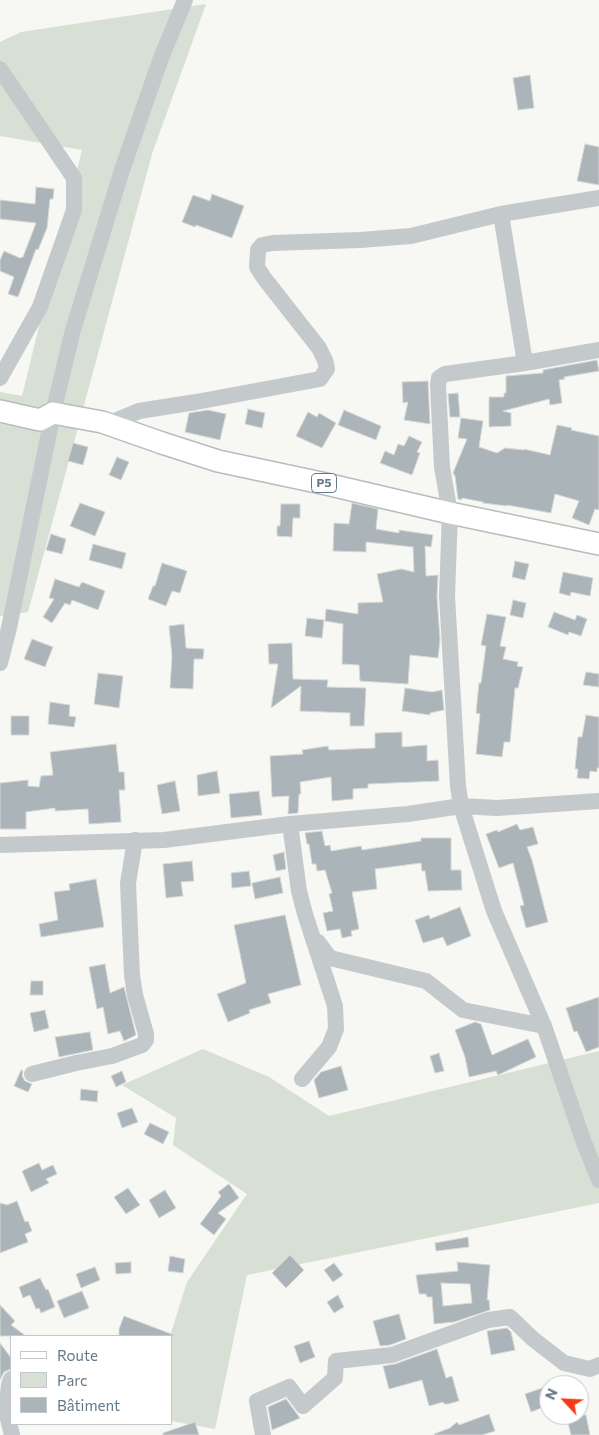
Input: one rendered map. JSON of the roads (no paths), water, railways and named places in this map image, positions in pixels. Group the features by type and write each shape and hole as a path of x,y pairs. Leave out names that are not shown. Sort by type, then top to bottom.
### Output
{"main road":[{"name":"P5","path":"0,411 40,420 53,413 102,422 218,461 599,544"}],"street":[{"path":"0,663 9,628 53,413 75,322 121,173 161,58 185,0"},
{"path":"0,69 74,178 74,210 40,307 0,378"},
{"path":"102,422 115,421 139,411 320,378 327,369 319,348 257,267 258,250 262,245 411,236 501,214 599,198"},
{"path":"501,214 525,363"},
{"path":"599,350 445,374 439,378 438,401 442,467 450,513 447,596 458,786 461,806 494,911 544,1026 582,1140 599,1180"},
{"path":"0,845 164,840 290,824 408,814 461,806 497,808 599,801"},
{"path":"290,824 299,891 335,1006 336,1029 329,1047 302,1079"},
{"path":"32,1074 76,1062 112,1056 142,1045 146,1040 132,975 128,882 135,840"},
{"path":"310,930 330,958 426,981 463,1010 544,1026"},
{"path":"263,1435 257,1401 288,1387 303,1406 335,1378 336,1362 392,1354 488,1320 510,1318 564,1363 590,1369 599,1365"},
{"path":"10,1382 6,1411 12,1435"}]}
